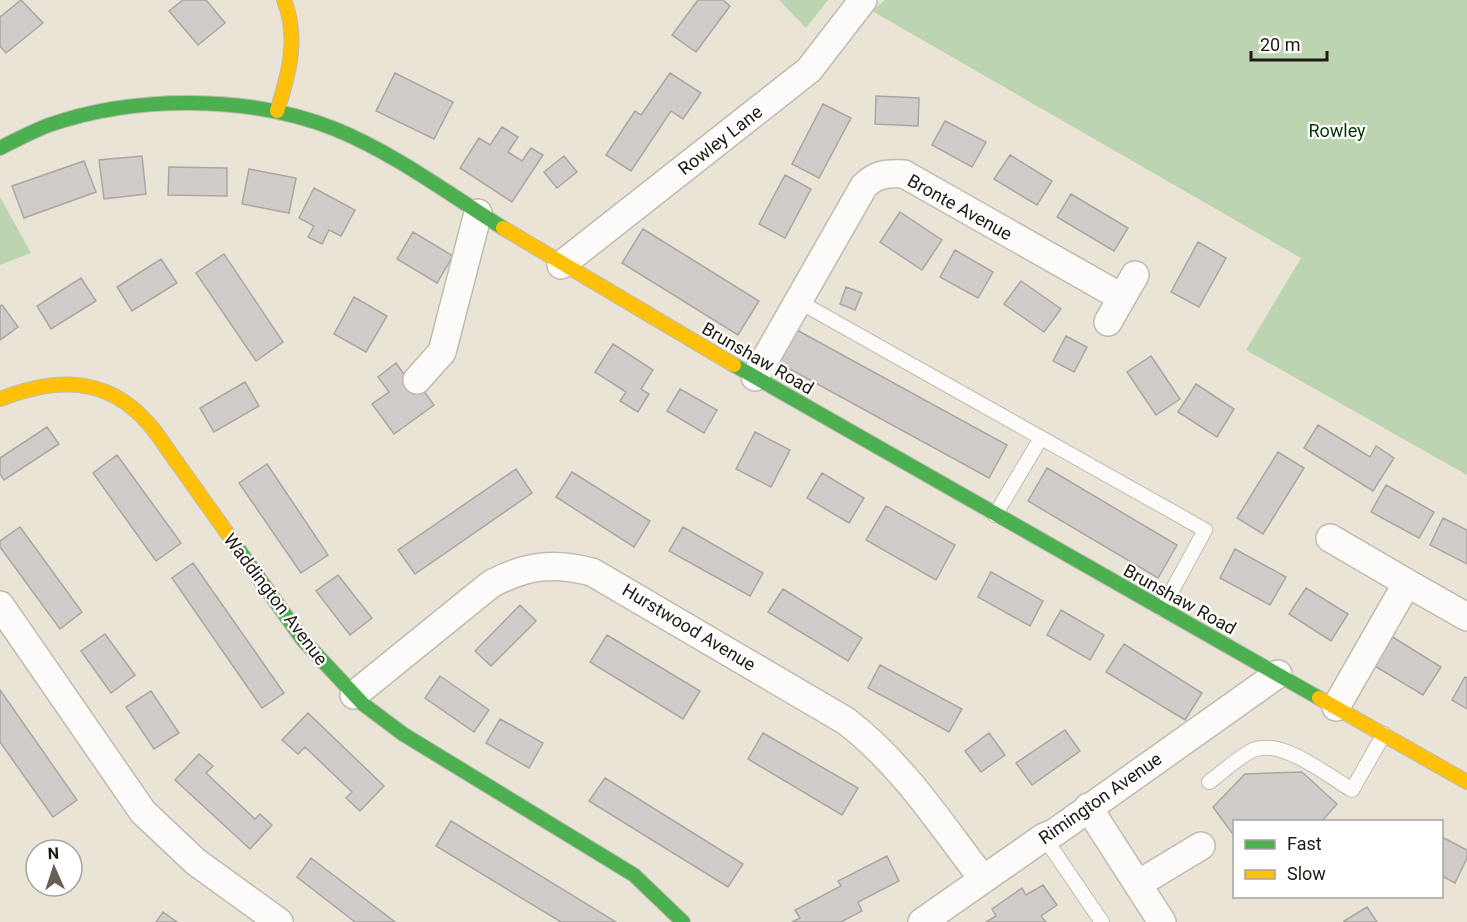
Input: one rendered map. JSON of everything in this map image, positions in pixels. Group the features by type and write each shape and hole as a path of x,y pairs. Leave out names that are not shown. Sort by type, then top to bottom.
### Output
{"street":[{"path":"277,111 290,71 291,13 284,0"},
{"name":"Rowley Lane","path":"561,265 809,70 863,0"},
{"name":"Brunshaw Road","path":"0,148 49,125 105,111 158,105 214,103 277,111 334,129 393,159 561,265 755,377 1467,782"},
{"name":"Bronte Avenue","path":"755,377 864,186 872,177 887,173 904,174 1128,286 1108,322"},
{"path":"417,380 442,352 478,213"},
{"name":"Waddington Avenue","path":"0,399 30,386 56,381 82,383 128,403 148,422 303,640 354,695 403,734 634,875 683,922"},
{"path":"1330,538 1467,617"},
{"name":"Hurstwood Avenue","path":"354,695 491,584 511,573 542,566 566,565 592,572 846,721 871,740 895,764 983,879"},
{"path":"1336,707 1407,583"},
{"path":"0,605 143,812 196,862 279,922"},
{"name":"Rimington Avenue","path":"922,922 1278,674"},
{"path":"1088,807 1162,922"},
{"path":"1138,884 1201,846"}],"lane":[{"path":"798,301 1205,530 1162,609"},
{"path":"995,515 1041,438"},
{"path":"1209,782 1252,750 1270,746 1297,757 1352,790 1384,734"},
{"path":"1044,837 1102,922"}],"green space":[{"path":"779,0 828,0 806,28"},
{"name":"Rowley","path":"885,0 1467,0 1467,475 1246,350 1301,258 872,11"},
{"path":"0,197 31,253 0,265"}],"building":[{"path":"21,0 43,23 6,53 0,46 0,17"},
{"path":"183,0 206,0 225,23 198,45 169,11"},
{"path":"698,0 723,0 730,6 696,52 672,35"},
{"path":"395,73 453,102 434,139 376,111"},
{"path":"670,73 701,93 683,119 671,111 631,171 606,155 635,111 641,115"},
{"path":"876,96 919,98 918,126 875,124"},
{"path":"823,104 851,118 819,178 792,164"},
{"path":"945,121 986,142 972,167 932,145"},
{"path":"502,127 518,137 508,152 522,161 531,148 543,155 512,202 460,168 479,138 490,145"},
{"path":"1010,155 1052,181 1037,205 994,179"},
{"path":"142,156 146,194 104,199 99,160"},
{"path":"564,156 577,172 557,188 544,172"},
{"path":"84,161 96,192 24,218 12,186"},
{"path":"169,167 227,168 227,196 168,195"},
{"path":"249,169 296,178 289,213 242,204"},
{"path":"785,175 811,189 785,238 759,224"},
{"path":"314,188 355,210 341,236 329,230 322,244 308,237 314,226 299,218"},
{"path":"1071,194 1128,228 1114,251 1057,217"},
{"path":"900,212 942,240 922,270 880,242"},
{"path":"643,229 759,301 738,335 622,263"},
{"path":"413,232 453,256 437,283 397,259"},
{"path":"1198,242 1226,258 1199,307 1171,292"},
{"path":"955,250 993,272 978,298 940,277"},
{"path":"224,254 283,342 256,361 196,273"},
{"path":"161,259 177,283 132,311 117,287"},
{"path":"81,278 96,301 51,329 37,306"},
{"path":"1021,281 1061,309 1044,332 1004,304"},
{"path":"846,287 862,293 855,310 840,304"},
{"path":"354,297 387,316 366,352 334,334"},
{"path":"2,305 18,327 0,340 0,306"},
{"path":"795,329 1007,445 989,478 777,362"},
{"path":"1066,336 1087,347 1074,372 1053,361"},
{"path":"613,344 653,370 641,389 649,394 638,412 620,401 626,392 595,372"},
{"path":"1151,356 1180,399 1156,415 1127,372"},
{"path":"396,363 406,377 411,373 434,405 394,434 372,404 389,392 378,377"},
{"path":"245,382 259,406 214,432 200,408"},
{"path":"1196,384 1234,409 1217,437 1178,412"},
{"path":"680,389 717,410 704,433 667,411"},
{"path":"1318,425 1370,457 1376,446 1394,458 1373,491 1304,448"},
{"path":"47,427 59,444 4,480 0,474 0,458"},
{"path":"755,432 790,450 771,487 736,469"},
{"path":"1278,452 1304,468 1263,534 1237,518"},
{"path":"117,455 181,543 156,561 93,473"},
{"path":"267,464 328,555 301,573 239,483"},
{"path":"1047,468 1177,545 1158,578 1028,501"},
{"path":"516,469 532,493 415,574 398,550"},
{"path":"572,472 650,521 634,547 556,497"},
{"path":"822,473 864,498 849,523 807,498"},
{"path":"1386,485 1434,512 1419,538 1371,512"},
{"path":"886,506 955,545 936,580 866,540"},
{"path":"1443,518 1467,530 1467,564 1430,545"},
{"path":"20,527 82,612 60,629 0,547 0,541"},
{"path":"683,527 763,573 750,596 669,551"},
{"path":"1235,549 1286,577 1270,605 1220,578"},
{"path":"193,563 284,693 262,708 172,578"},
{"path":"991,572 1043,601 1030,626 978,597"},
{"path":"338,575 372,618 350,635 316,591"},
{"path":"1306,588 1348,614 1331,641 1289,614"},
{"path":"783,589 862,638 848,661 768,612"},
{"path":"520,605 536,621 491,666 475,651"},
{"path":"1061,610 1104,635 1090,660 1047,635"},
{"path":"105,634 135,675 111,693 81,651"},
{"path":"607,635 700,691 683,719 590,662"},
{"path":"1391,636 1441,667 1423,695 1373,665"},
{"path":"1124,644 1202,693 1185,720 1106,672"},
{"path":"880,665 962,709 949,732 868,688"},
{"path":"440,676 489,710 474,732 425,698"},
{"path":"1465,677 1467,678 1467,709 1452,700"},
{"path":"0,690 77,800 53,817 0,742"},
{"path":"151,691 179,733 154,749 126,707"},
{"path":"308,713 384,786 360,811 346,798 352,792 305,747 298,754 282,740"},
{"path":"500,719 543,743 529,768 486,743"},
{"path":"1065,730 1080,751 1032,785 1016,763"},
{"path":"763,733 858,788 842,815 748,759"},
{"path":"989,733 1005,755 981,772 965,751"},
{"path":"199,754 213,766 206,773 255,819 260,814 272,825 250,849 175,780"},
{"path":"1302,772 1337,804 1323,820 1233,820 1232,833 1213,807 1245,774"},
{"path":"605,778 743,864 728,887 589,801"},
{"path":"451,821 616,922 561,922 436,846"},
{"path":"1443,838 1467,850 1467,858 1455,883 1443,877"},
{"path":"887,856 899,881 858,902 862,911 841,922 792,922 800,918 795,910 841,886 838,881"},
{"path":"311,858 395,922 355,922 297,877"},
{"path":"1043,885 1057,905 1041,916 1046,922 986,922 996,916 992,909 1022,888 1026,895"},
{"path":"1367,907 1377,922 1344,922 1344,921"},
{"path":"163,912 177,922 156,922"}],"traffic: fast":[{"path":"0,148 49,125 82,115 118,108 192,103 267,110 302,118 357,139 421,175 503,228"},
{"path":"734,365 1319,698"},
{"path":"234,543 303,640 363,704 403,734 634,875 683,922"}],"traffic: slow":[{"path":"277,111 291,56 292,42 284,0"},
{"path":"503,228 734,365"},
{"path":"0,399 40,387 59,385 78,385 115,396 132,407 152,428 234,543"},
{"path":"1319,698 1467,782"}]}
